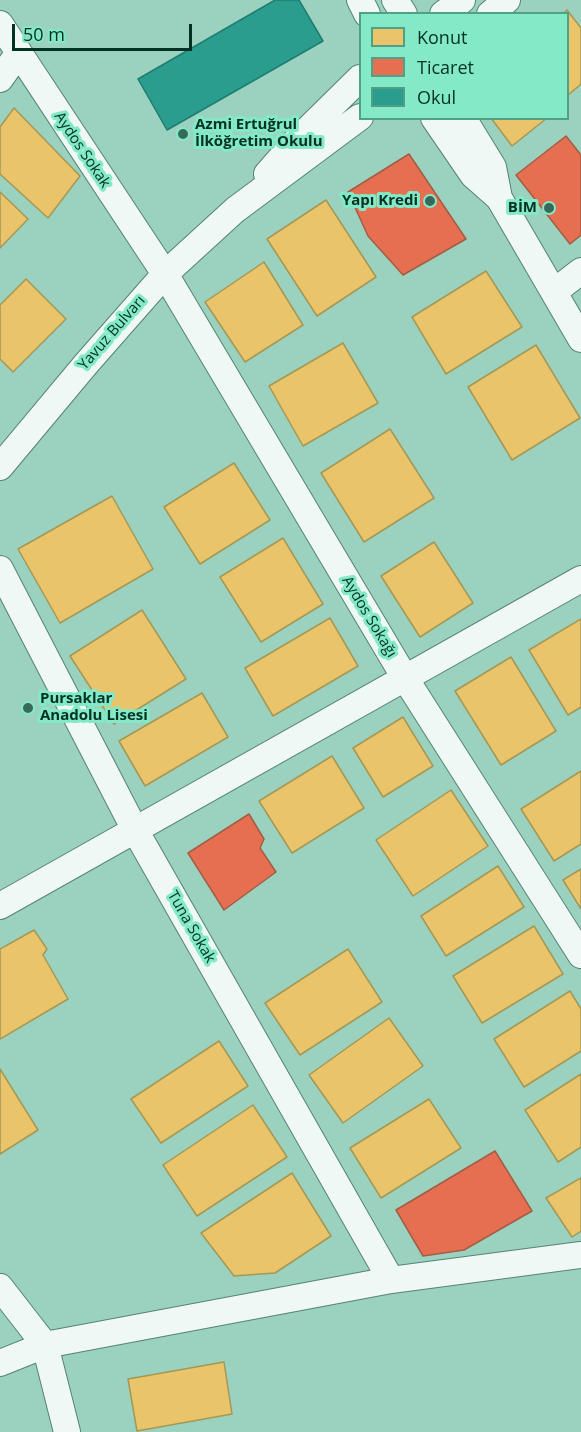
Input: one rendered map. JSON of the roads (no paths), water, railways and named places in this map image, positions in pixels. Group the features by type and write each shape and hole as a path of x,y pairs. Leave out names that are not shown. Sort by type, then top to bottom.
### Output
{"street":[{"path":"446,12 462,0"},
{"path":"492,12 507,0"},
{"name":"Aydos Sokak","path":"0,24 165,274"},
{"path":"0,79 18,54"},
{"name":"Yavuz Bulvarı","path":"235,210 295,142 359,79"},
{"name":"Yavuz Bulvarı","path":"0,467 165,274 235,210 359,118"},
{"path":"435,120 473,175 499,198"},
{"path":"464,120 493,167 499,198 581,339"},
{"path":"554,292 581,270"},
{"name":"Aydos Sokağı","path":"165,274 405,678 581,955"},
{"name":"Tuna Sokak","path":"0,569 135,830 391,1280"},
{"path":"0,906 581,579"},
{"path":"0,1363 45,1345 391,1280 581,1255"},
{"path":"0,1287 45,1345 68,1432"}],"place":[{"name":"Azmi Ertuğrul İlköğretim Okulu","path":"183,134"},
{"name":"Yapı Kredi","path":"430,201"},
{"name":"BİM","path":"549,208"},
{"name":"Pursaklar Anadolu Lisesi","path":"28,708"}]}
